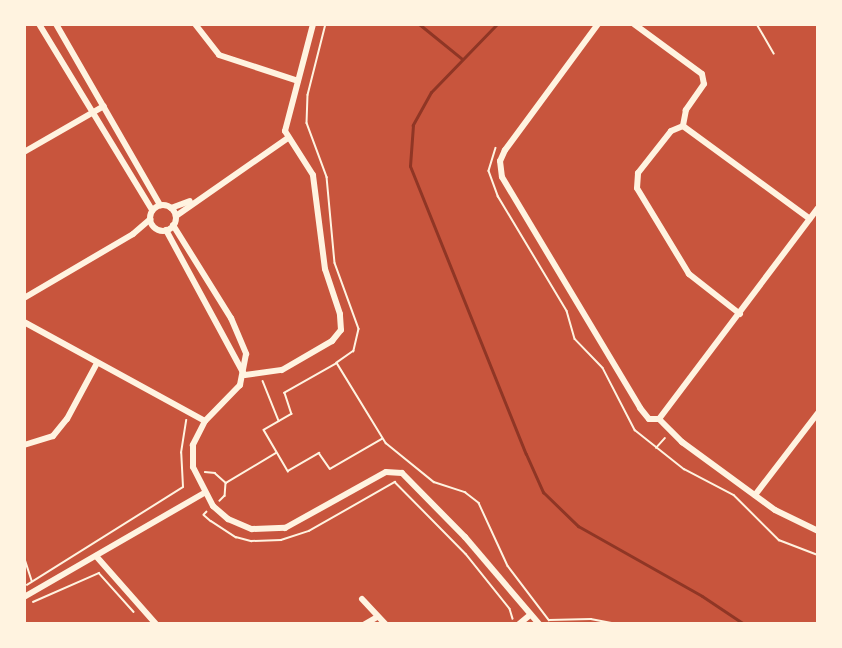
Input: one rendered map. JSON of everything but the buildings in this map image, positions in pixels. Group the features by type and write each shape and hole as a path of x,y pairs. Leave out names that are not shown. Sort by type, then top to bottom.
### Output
{"street":[{"path":"24,298 133,234 150,219 152,210 39,24"},
{"path":"56,24 160,205 171,208 194,200"},
{"path":"195,24 219,55 298,81"},
{"path":"245,375 282,370 332,341 342,322 325,269 313,175 288,138 284,125 313,24"},
{"path":"598,24 505,150 501,161 502,177 640,408 649,419 659,419 670,432 756,495 818,531"},
{"path":"634,24 702,74 704,84 686,110 683,126"},
{"path":"24,152 104,106"},
{"path":"683,126 671,131 638,173 637,188 688,274 740,314"},
{"path":"683,126 810,219"},
{"path":"133,234 154,228 166,230 173,225 176,216 194,200 288,138"},
{"path":"152,210 160,205"},
{"path":"171,208 176,216"},
{"path":"659,419 818,208"},
{"path":"150,219 154,228"},
{"path":"173,225 236,329 246,354 245,375 240,385 205,421 194,445 195,474 213,506 228,519 252,529 285,528 386,472 402,473 465,537 539,624"},
{"path":"166,230 245,375"},
{"path":"24,322 205,421"},
{"path":"24,445 53,436 67,419 97,363"},
{"path":"756,495 818,413"},
{"path":"24,597 204,493"},
{"path":"96,556 156,624"},
{"path":"362,599 385,624"},
{"path":"518,624 530,615"},
{"path":"365,624 377,617"}],"path":[{"path":"326,24 310,83 307,123 327,177 334,263 359,329 354,351 338,363 285,393 292,414 264,430 288,471 319,453 330,470 382,438"},
{"path":"757,24 774,54"},
{"path":"502,140 489,164 498,196 567,311 575,339 603,368 635,430 655,448 696,477 734,495 779,540 818,555"},
{"path":"338,363 382,438 434,482 473,497 508,566 549,620 598,619 617,624"},
{"path":"265,374 262,384 279,422"},
{"path":"24,587 183,487 181,453 185,421 192,413"},
{"path":"655,448 670,432"},
{"path":"226,483 276,452"},
{"path":"195,474 215,473 226,483"},
{"path":"226,483 225,496 204,515 222,530 251,541 280,540 309,531 395,482 466,554 518,624"},
{"path":"24,556 32,580"},
{"path":"32,602 99,573 138,615"}],"waterway":[{"path":"419,24 462,59"},
{"path":"497,24 431,92 413,125 410,166 526,454 543,492 578,526 702,596 744,624"}]}
